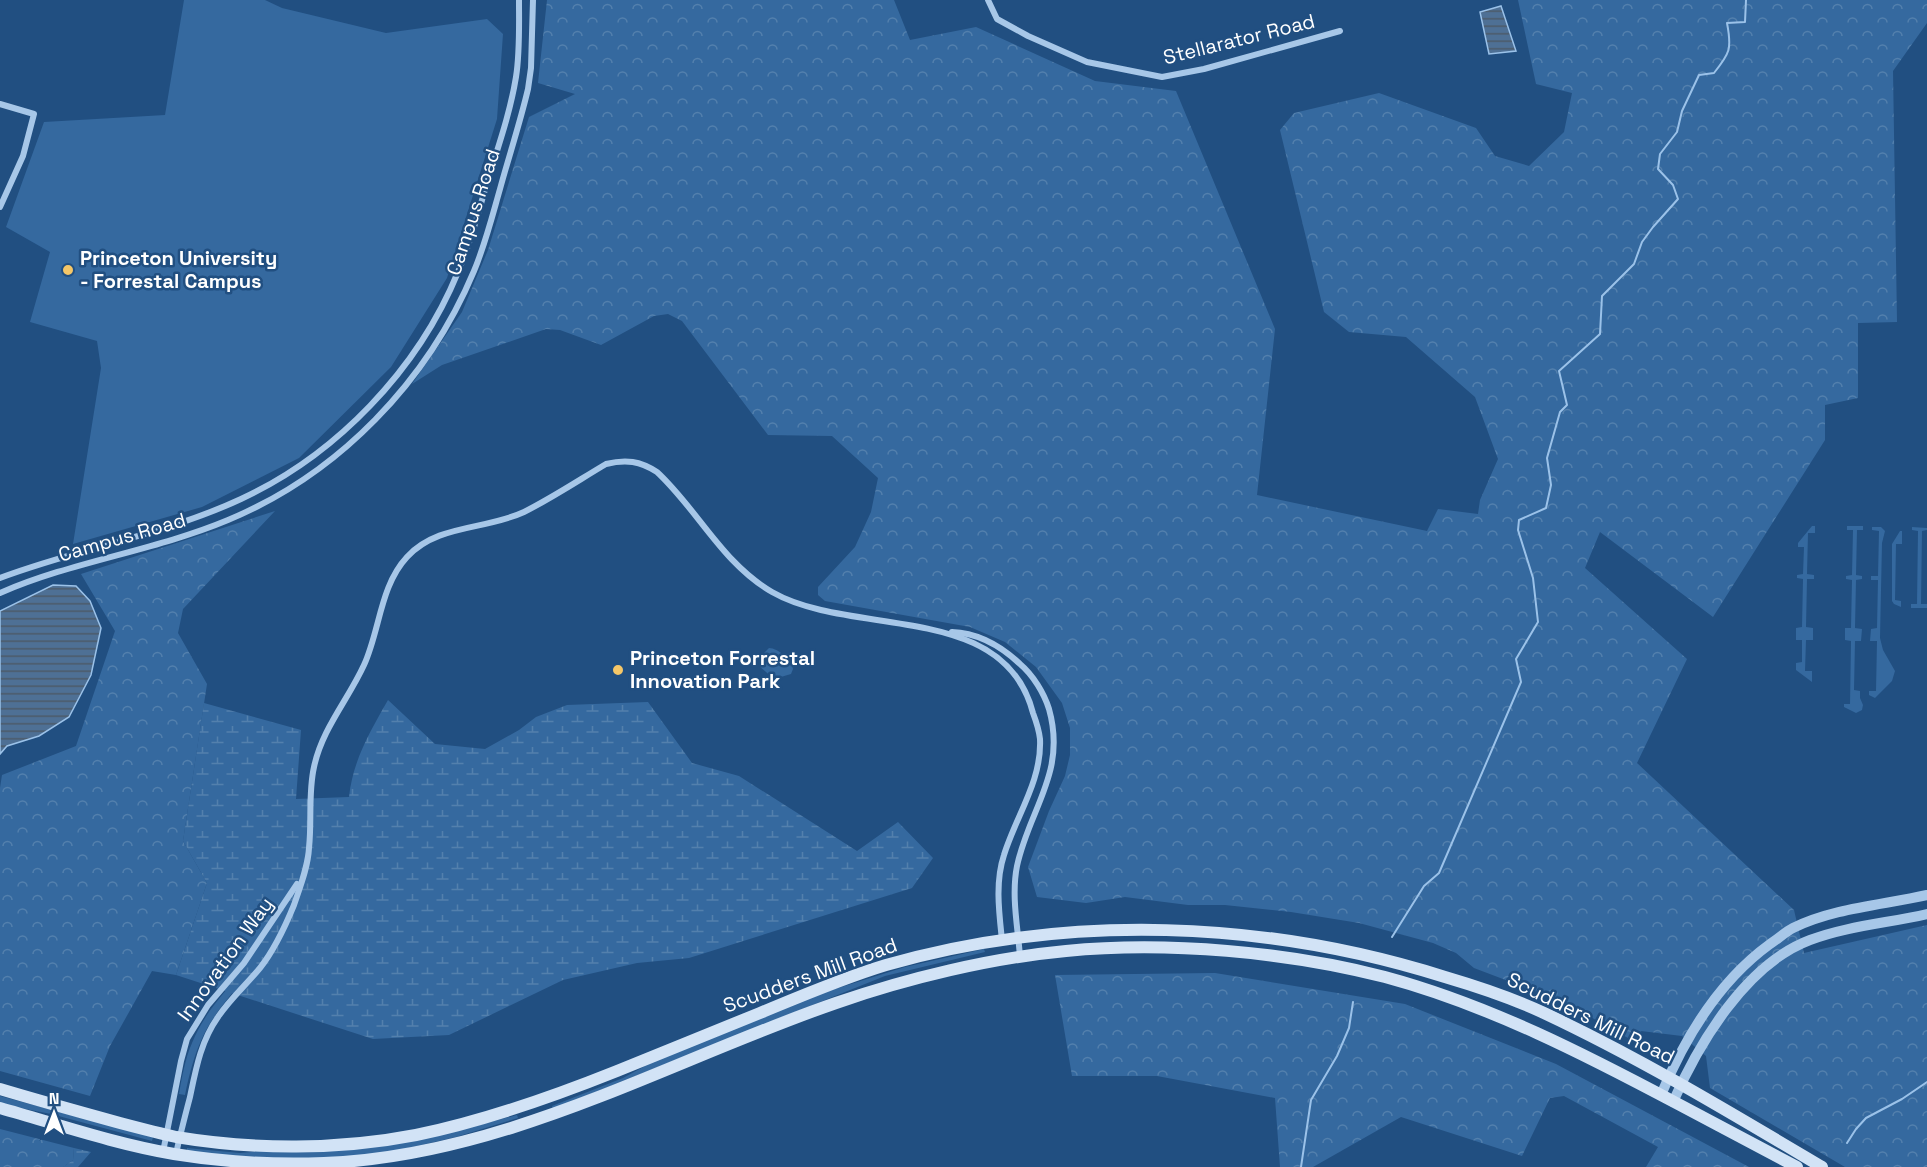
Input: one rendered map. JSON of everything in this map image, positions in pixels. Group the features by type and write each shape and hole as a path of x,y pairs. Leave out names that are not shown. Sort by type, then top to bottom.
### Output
{"main road":[{"name":"Scudders Mill Road","path":"0,1089 166,1135 247,1145 353,1143 417,1135 483,1118 573,1088 852,976 927,955 1002,940 1118,929 1223,932 1358,952 1402,963 1508,998 1555,1019 1668,1077 1822,1167"},
{"name":"Scudders Mill Road","path":"0,1108 163,1152 237,1162 329,1163 396,1155 453,1144 544,1117 833,1004 900,982 1020,957 1068,950 1170,948 1249,954 1350,969 1388,978 1492,1014 1555,1041 1797,1167"}],"street":[{"name":"Campus Road","path":"0,578 35,565 179,524 211,513 243,498 277,480 312,457 348,428 382,393 411,356 436,318 458,273 474,227 512,97 516,74 519,0"},
{"name":"Campus Road","path":"0,594 48,575 189,535 254,509 328,462 357,438 388,407 411,379 447,325 482,251 528,89 533,0"},
{"name":"Stellarator Road","path":"988,0 997,19 1028,36 1087,62 1162,76 1204,69 1340,31"},
{"path":"0,104 34,114 23,156 0,207"},
{"name":"Innovation Way","path":"176,1154 200,1053 208,1034 229,1002 267,958 286,922 303,876 309,850 311,786 318,752 326,732 364,666 388,588 399,567 414,549 425,541 439,535 495,522 524,512 606,464 625,460 635,461 657,471 727,556 752,579 773,593 807,607 956,636 988,649 1014,672 1025,689 1038,732 1039,758 1036,774 1001,864 999,895 1002,940"},
{"name":"Innovation Way","path":"939,632 963,633 984,639 1007,652 1033,677 1047,703 1052,720 1054,730 1051,772 1020,854 1015,874 1014,891 1020,957"},
{"name":"Innovation Way","path":"163,1152 181,1061 188,1039 208,1005 254,949 303,876"},
{"path":"1661,1095 1686,1042 1710,1004 1749,960 1792,928 1845,910 1927,895"},
{"path":"1673,1102 1686,1072 1731,1002 1770,964 1808,940 1842,930 1927,914"},
{"path":"254,949 267,958"}],"green space":[{"path":"184,0 265,0 282,8 386,33 487,19 503,34 497,119 447,278 391,367 299,458 202,507 73,544 101,368 97,341 30,322 50,252 6,227 44,122 165,115"},
{"path":"547,0 894,0 910,40 976,27 1095,81 1176,91 1275,329 1257,495 1427,531 1438,509 1478,514 1480,500 1498,459 1475,397 1406,337 1349,332 1324,312 1280,130 1294,113 1379,93 1476,128 1495,156 1529,166 1564,132 1572,93 1536,84 1518,0 1927,0 1927,23 1893,71 1897,322 1858,323 1858,398 1825,405 1825,440 1713,617 1600,532 1585,568 1687,659 1637,763 1794,910 1804,953 1927,925 1927,1167 1845,1167 1710,1088 1706,1056 1682,1036 1641,1031 1644,1047 1564,1002 1474,968 1456,953 1433,943 1359,923 1291,912 1225,905 1188,905 1125,897 1086,903 1037,897 1028,867 1065,776 1070,755 1070,728 1062,703 1036,667 1005,642 970,627 825,601 818,595 818,587 855,547 871,512 878,478 832,436 768,435 682,321 668,314 654,316 601,345 560,330 546,329 442,365 412,384 462,312 488,250 529,117 575,94 538,83"},
{"path":"275,511 183,609 178,633 207,684 183,841 207,883 176,975 152,971 110,1046 90,1096 0,1071 0,788 2,775 76,746 115,631 81,574"},
{"path":"1812,526 1815,526 1815,533 1808,533 1807,574 1814,575 1814,579 1807,579 1806,627 1813,628 1813,640 1806,640 1805,671 1812,671 1812,682 1796,670 1796,663 1802,662 1802,640 1796,640 1796,628 1802,627 1803,579 1797,578 1797,575 1803,574 1804,547 1798,547 1798,543"},
{"path":"1847,526 1863,526 1863,530 1857,530 1856,575 1862,576 1862,579 1856,580 1855,628 1862,629 1861,641 1855,641 1854,690 1860,691 1863,705 1862,710 1856,713 1844,707 1844,704 1850,704 1851,641 1845,640 1845,628 1851,628 1852,580 1846,579 1846,576 1852,575 1853,530 1847,530"},
{"path":"1872,527 1881,527 1885,531 1882,543 1880,638 1883,650 1895,671 1892,681 1875,698 1869,695 1869,691 1876,691 1877,641 1870,641 1871,629 1877,628 1878,580 1871,580 1871,576 1878,576 1879,531 1872,530"},
{"path":"1912,527 1927,528 1922,531 1921,604 1927,604 1927,608 1911,608 1911,604 1917,604 1918,531 1912,530"},
{"path":"1902,531 1902,544 1896,544 1895,600 1901,601 1901,607 1892,601 1892,544"},
{"path":"769,648 780,652 787,658 793,669 791,674 774,679 759,666 759,658"},
{"path":"388,700 435,744 485,749 519,730 536,717 567,705 648,702 692,763 739,776 857,851 898,822 933,858 912,888 689,958 637,963 563,980 449,1035 373,1039 176,975 207,883 183,841 204,703 301,730 296,799 349,797 358,758"},
{"path":"984,949 985,952 885,976 553,1109 552,1106 623,1078 658,1059 816,995 905,967"},
{"path":"247,967 252,970 208,1027 195,1056 185,1095 179,1094 187,1055 197,1032 216,1002"},
{"path":"1215,973 1405,1004 1556,1064 1749,1167 1646,1167 1658,1147 1564,1096 1550,1098 1522,1156 1401,1117 1313,1167 1280,1167 1275,1098 1157,1076 1072,1076 1055,975"},
{"path":"0,1096 153,1137 152,1141 51,1114 0,1104"},
{"path":"517,1115 518,1118 456,1137 382,1154 301,1159 226,1156 187,1151 187,1148 240,1153 453,1132"},
{"path":"0,1129 74,1148 73,1160 63,1167 0,1167"},
{"path":"74,1148 91,1152 78,1167 63,1167 73,1160"}],"shaded area":[{"path":"1501,6 1516,51 1489,54 1480,12"},
{"path":"53,585 76,586 90,601 101,628 91,675 69,717 39,736 7,746 0,754 0,611"}],"waterway":[{"path":"1392,937 1424,886 1439,873 1521,682 1516,659 1538,622 1533,578 1518,530 1519,520 1546,508 1551,485 1547,458 1560,412 1567,405 1559,371 1600,334 1602,296 1634,264 1642,242 1678,199 1673,185 1658,169 1660,154 1677,132 1682,111 1699,75 1714,73 1726,55 1729,45 1727,23 1745,22 1746,0"},
{"path":"1301,1167 1311,1100 1337,1056 1349,1028 1353,1002"},
{"path":"1847,1143 1866,1118 1902,1099 1927,1082"}],"place":[{"name":"Princeton University - Forrestal Campus","path":"68,270"},
{"name":"Princeton Forrestal Innovation Park","path":"618,670"}]}
